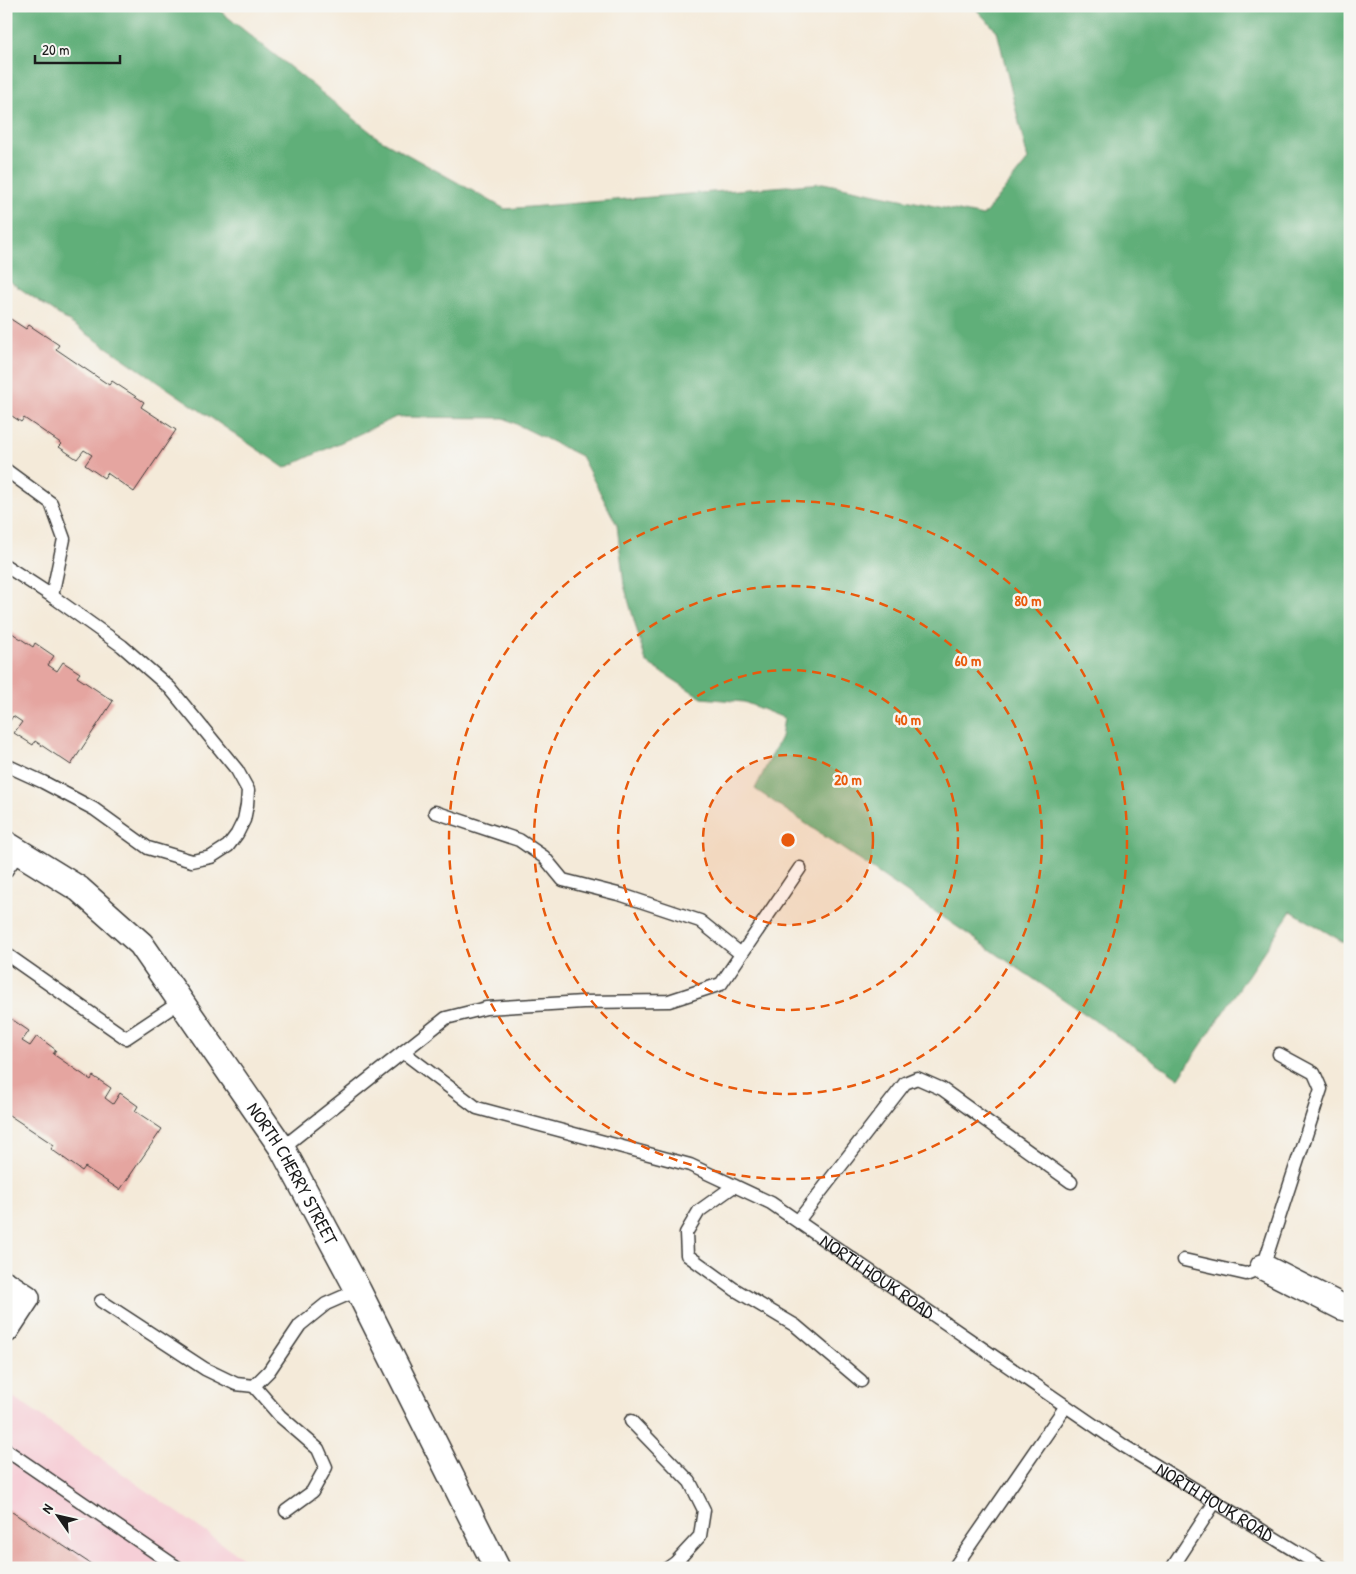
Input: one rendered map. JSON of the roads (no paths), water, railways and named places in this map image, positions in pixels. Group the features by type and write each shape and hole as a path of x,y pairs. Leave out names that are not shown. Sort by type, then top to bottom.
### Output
{"street":[{"name":"NORTH CHERRY STREET","path":"13,847 78,889 141,944 282,1148 358,1290 497,1568"},
{"path":"1263,1267 1350,1310"},
{"path":"6,1284 27,1298 6,1330"}],"lane":[{"path":"6,470 51,503 64,539 52,596"},
{"path":"6,566 122,646 176,695 224,752 244,783 248,790 247,806 244,820 228,846 211,858 192,861 148,848 94,809 6,765"},
{"path":"435,812 519,840 544,857 563,880 622,895 700,921 741,954"},
{"path":"6,871 13,847"},
{"path":"282,1148 446,1018 486,1008 583,1002 669,1001 721,984 800,868"},
{"path":"6,954 126,1038 180,1002"},
{"name":"NORTH HOUK ROAD","path":"403,1052 477,1108 690,1165 771,1203 1124,1446 1323,1568"},
{"path":"1184,1260 1246,1274 1263,1267 1321,1089 1314,1073 1279,1054"},
{"path":"798,1221 905,1083 917,1078 942,1089 1071,1182"},
{"path":"734,1186 699,1211 686,1233 687,1255 734,1288 796,1326 861,1381"},
{"path":"254,1386 269,1371 300,1325 326,1304 358,1290"},
{"path":"101,1301 204,1369 236,1384 254,1386 280,1416 318,1449 326,1467 312,1492 286,1511"},
{"path":"954,1568 1066,1406"},
{"path":"631,1421 690,1482 704,1510 700,1536 668,1568"},
{"path":"6,1450 178,1568"},
{"path":"1172,1568 1215,1502"}]}
